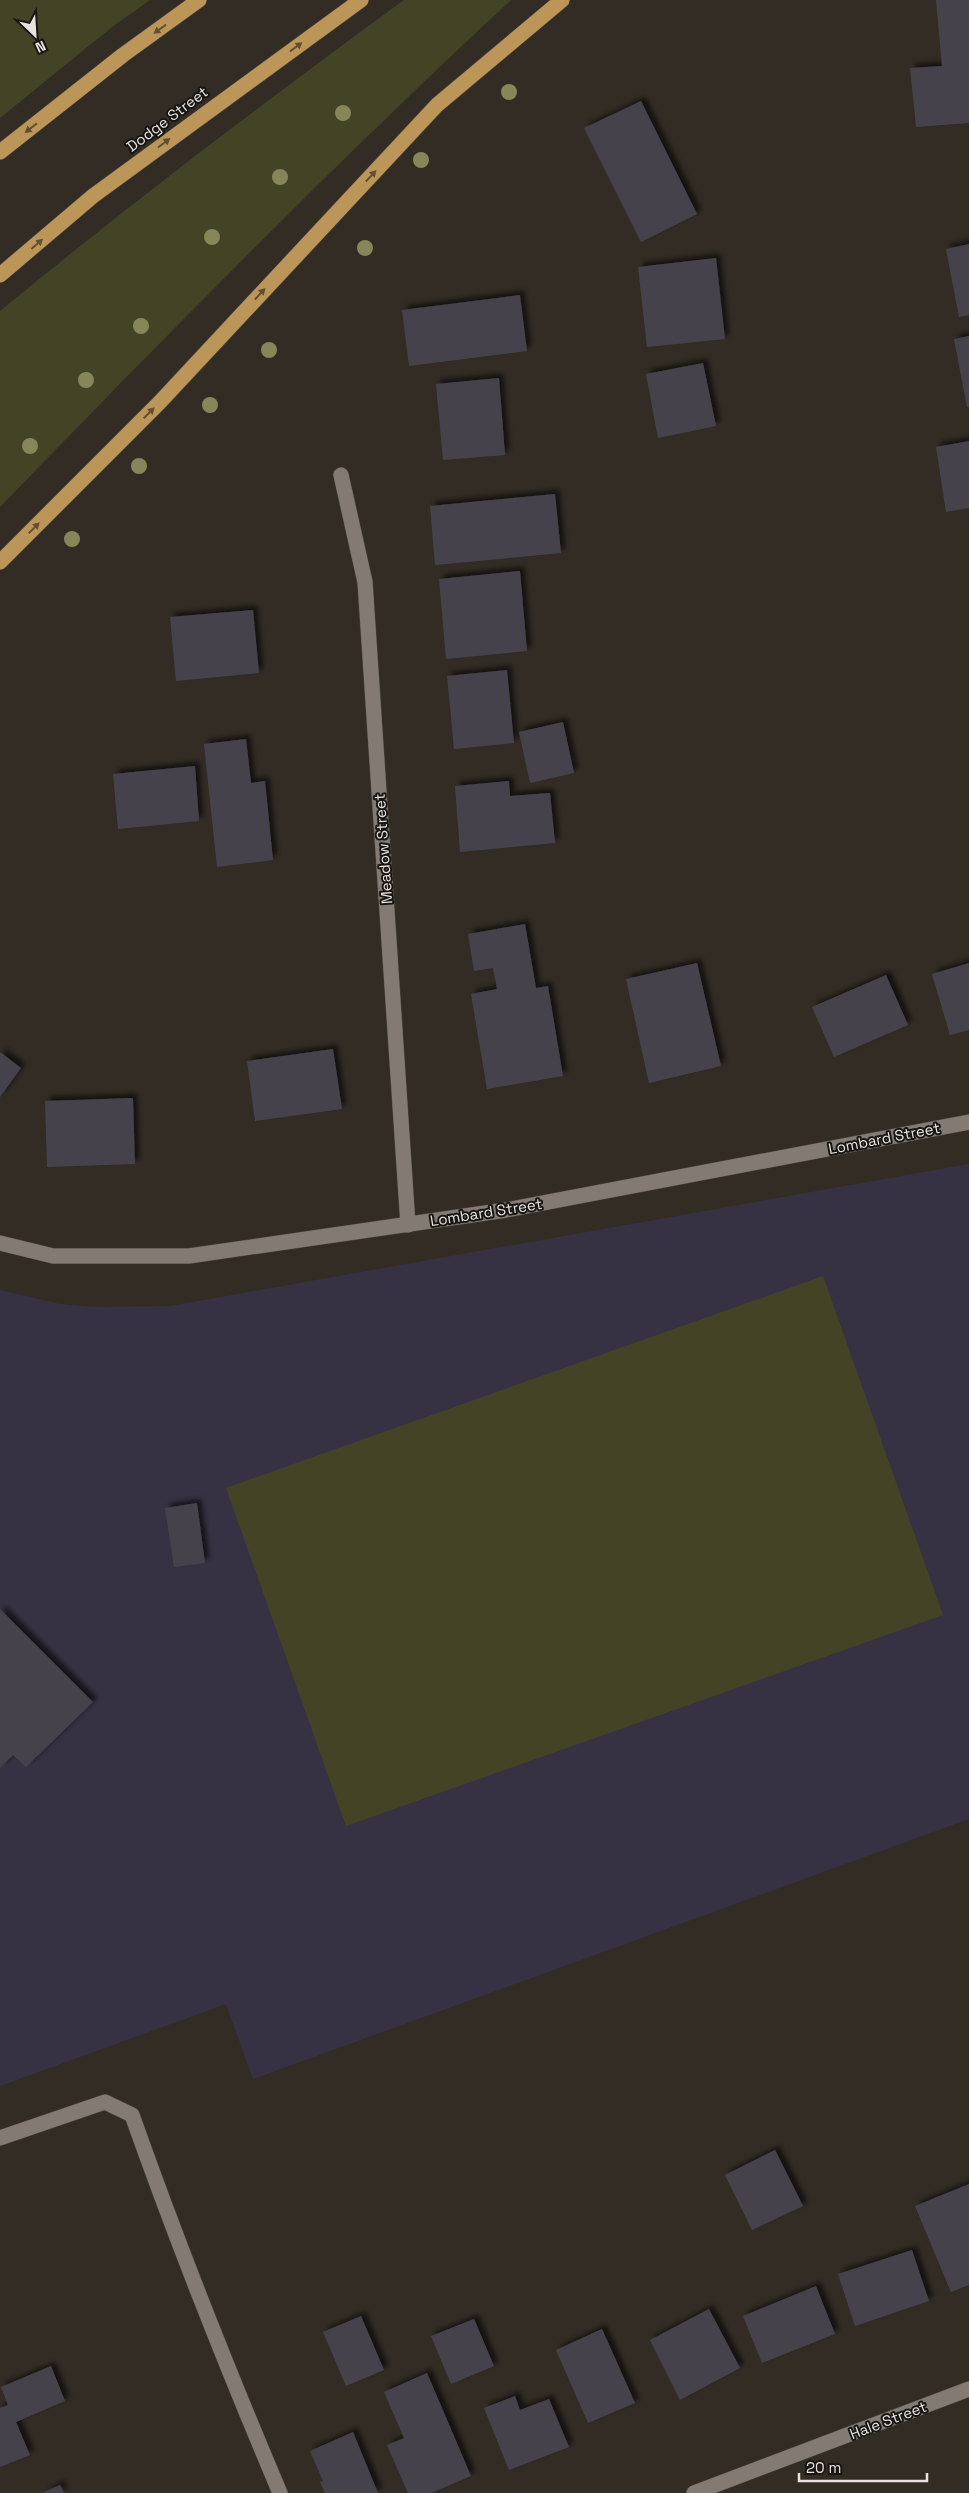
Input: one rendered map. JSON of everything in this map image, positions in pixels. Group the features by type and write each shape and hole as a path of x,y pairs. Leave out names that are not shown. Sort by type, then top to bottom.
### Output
{"highway":[{"path":"0,152 123,55 199,0"},
{"name":"Dodge Street","path":"0,275 93,196 361,0"},
{"path":"0,562 160,402 437,105 562,0"}],"street":[{"name":"Meadow Street","path":"341,475 365,582 408,1225"},
{"name":"Lombard Street","path":"0,1243 53,1256 189,1256 506,1210 969,1122"},
{"path":"0,2138 105,2102 132,2114 177,2239 240,2400 280,2493"},
{"name":"Hale Street","path":"694,2493 969,2389"}],"shaded area":[{"path":"969,1164 969,1819 253,2079 226,2004 0,2086 0,1290 60,1304 95,1307 170,1306"}],"green space":[{"path":"0,0 150,0 112,27 0,118"},
{"path":"404,0 511,0 316,187 0,507 0,311 200,152"},
{"path":"823,1276 943,1615 346,1826 226,1488"}],"building":[{"path":"936,0 969,0 969,123 916,127 910,68 942,66"},
{"path":"641,101 697,214 641,242 584,128"},
{"path":"969,244 969,315 959,317 946,249"},
{"path":"716,258 725,339 647,347 638,267"},
{"path":"520,295 527,351 409,366 402,310"},
{"path":"969,336 969,407 967,407 954,339"},
{"path":"703,363 716,426 658,438 646,374"},
{"path":"499,378 505,455 443,460 436,384"},
{"path":"969,441 969,508 946,512 936,447"},
{"path":"555,494 561,553 435,565 430,506"},
{"path":"520,571 527,651 446,659 439,579"},
{"path":"253,610 259,673 176,681 170,617"},
{"path":"507,670 514,743 454,749 447,676"},
{"path":"563,722 574,773 530,783 519,732"},
{"path":"246,739 251,783 265,781 273,860 217,867 204,744"},
{"path":"195,766 199,821 118,829 113,774"},
{"path":"509,781 510,796 550,793 555,843 460,852 455,786"},
{"path":"525,924 536,988 548,986 563,1076 487,1089 471,994 497,989 493,968 474,971 468,934"},
{"path":"697,963 721,1066 649,1083 626,979"},
{"path":"969,963 969,1030 950,1035 932,974"},
{"path":"886,975 908,1025 834,1057 812,1007"},
{"path":"333,1049 342,1109 255,1121 247,1061"},
{"path":"0,1052 21,1068 0,1097"},
{"path":"133,1098 135,1164 47,1167 45,1101"},
{"path":"197,1503 205,1563 174,1567 165,1508"},
{"path":"0,1609 93,1702 26,1767 13,1755 0,1768"},
{"path":"775,2150 803,2206 752,2230 725,2175"},
{"path":"969,2184 969,2285 951,2292 915,2206"},
{"path":"912,2250 929,2301 855,2326 838,2274"},
{"path":"816,2286 835,2334 762,2363 743,2316"},
{"path":"709,2309 740,2368 680,2400 650,2340"},
{"path":"361,2316 384,2370 346,2386 323,2332"},
{"path":"474,2319 494,2366 451,2384 431,2336"},
{"path":"602,2329 635,2403 588,2423 556,2350"},
{"path":"51,2366 65,2401 16,2422 30,2455 0,2467 0,2408 8,2405 1,2387"},
{"path":"427,2373 471,2476 431,2493 408,2493 387,2445 404,2438 384,2392"},
{"path":"515,2396 520,2410 549,2399 569,2447 509,2470 484,2408"},
{"path":"353,2432 378,2493 325,2493 320,2482 323,2481 310,2451"},
{"path":"60,2485 64,2493 42,2493"}]}
